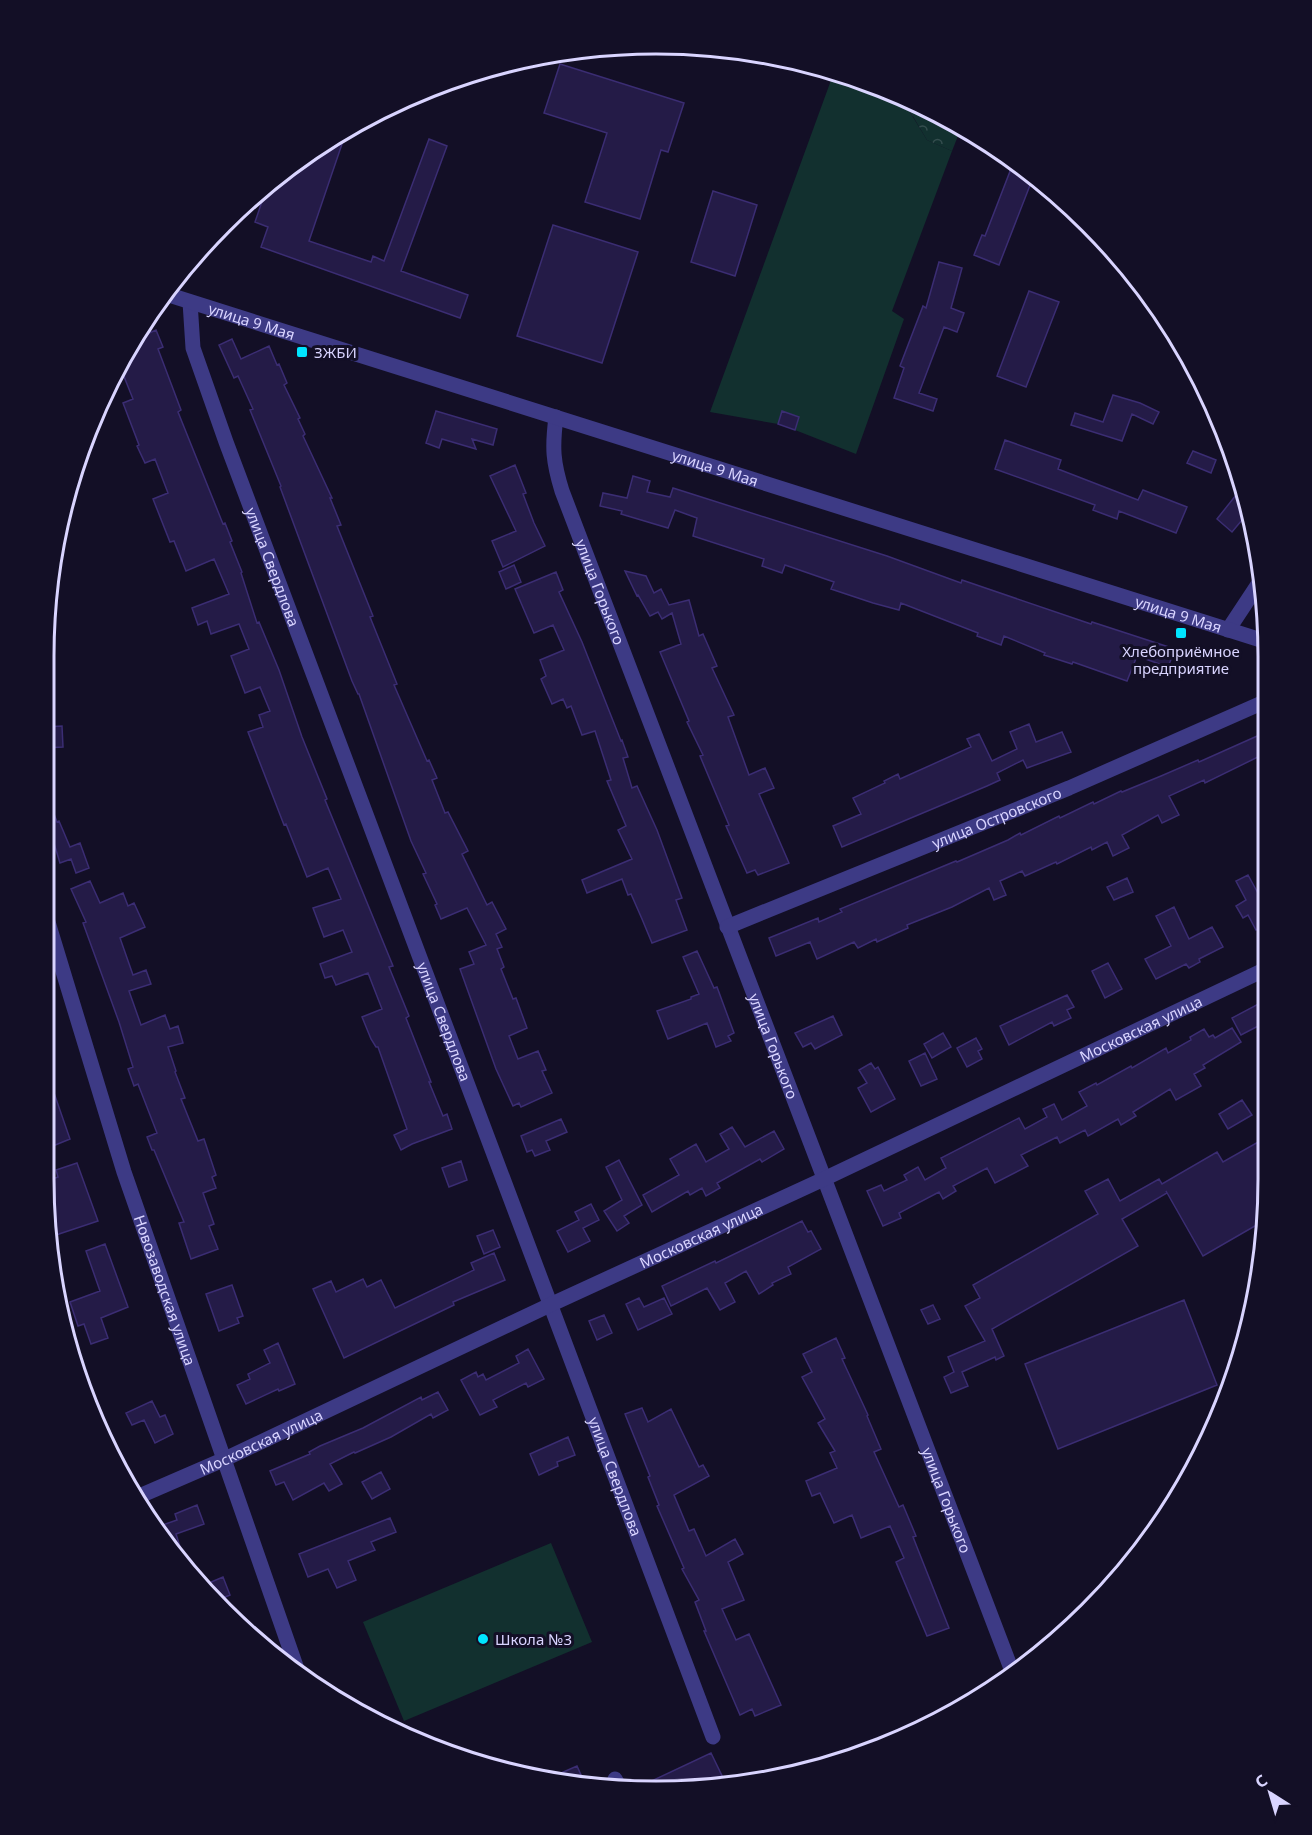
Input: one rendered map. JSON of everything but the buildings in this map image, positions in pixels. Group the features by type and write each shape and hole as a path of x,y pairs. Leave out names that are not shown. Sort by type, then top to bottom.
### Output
{"street":[{"name":"улица 9 Мая","path":"173,296 1258,639"},
{"name":"улица Свердлова","path":"190,302 193,348 222,431 713,1737"},
{"name":"улица Горького","path":"556,417 552,448 555,469 562,491 727,927 826,1178 862,1281 1010,1666"},
{"path":"1228,630 1254,590"},
{"name":"улица Островского","path":"727,927 1069,788 1258,705"},
{"name":"Новозаводская улица","path":"54,941 124,1172 293,1659"},
{"name":"Московская улица","path":"144,1494 225,1459 552,1304 826,1178 1258,973"}],"green space":[{"path":"831,80 909,110 927,140 952,151 892,311 904,319 856,454 795,430 799,417 783,411 778,424 710,412"},
{"path":"909,110 958,136 952,151 927,140"},
{"path":"551,1543 592,1642 404,1721 363,1622"}],"place":[{"name":"ЗЖБИ","path":"302,352"},
{"name":"Хлебоприёмное предприятие","path":"1181,633"},
{"name":"Школа №3","path":"483,1639"}]}
